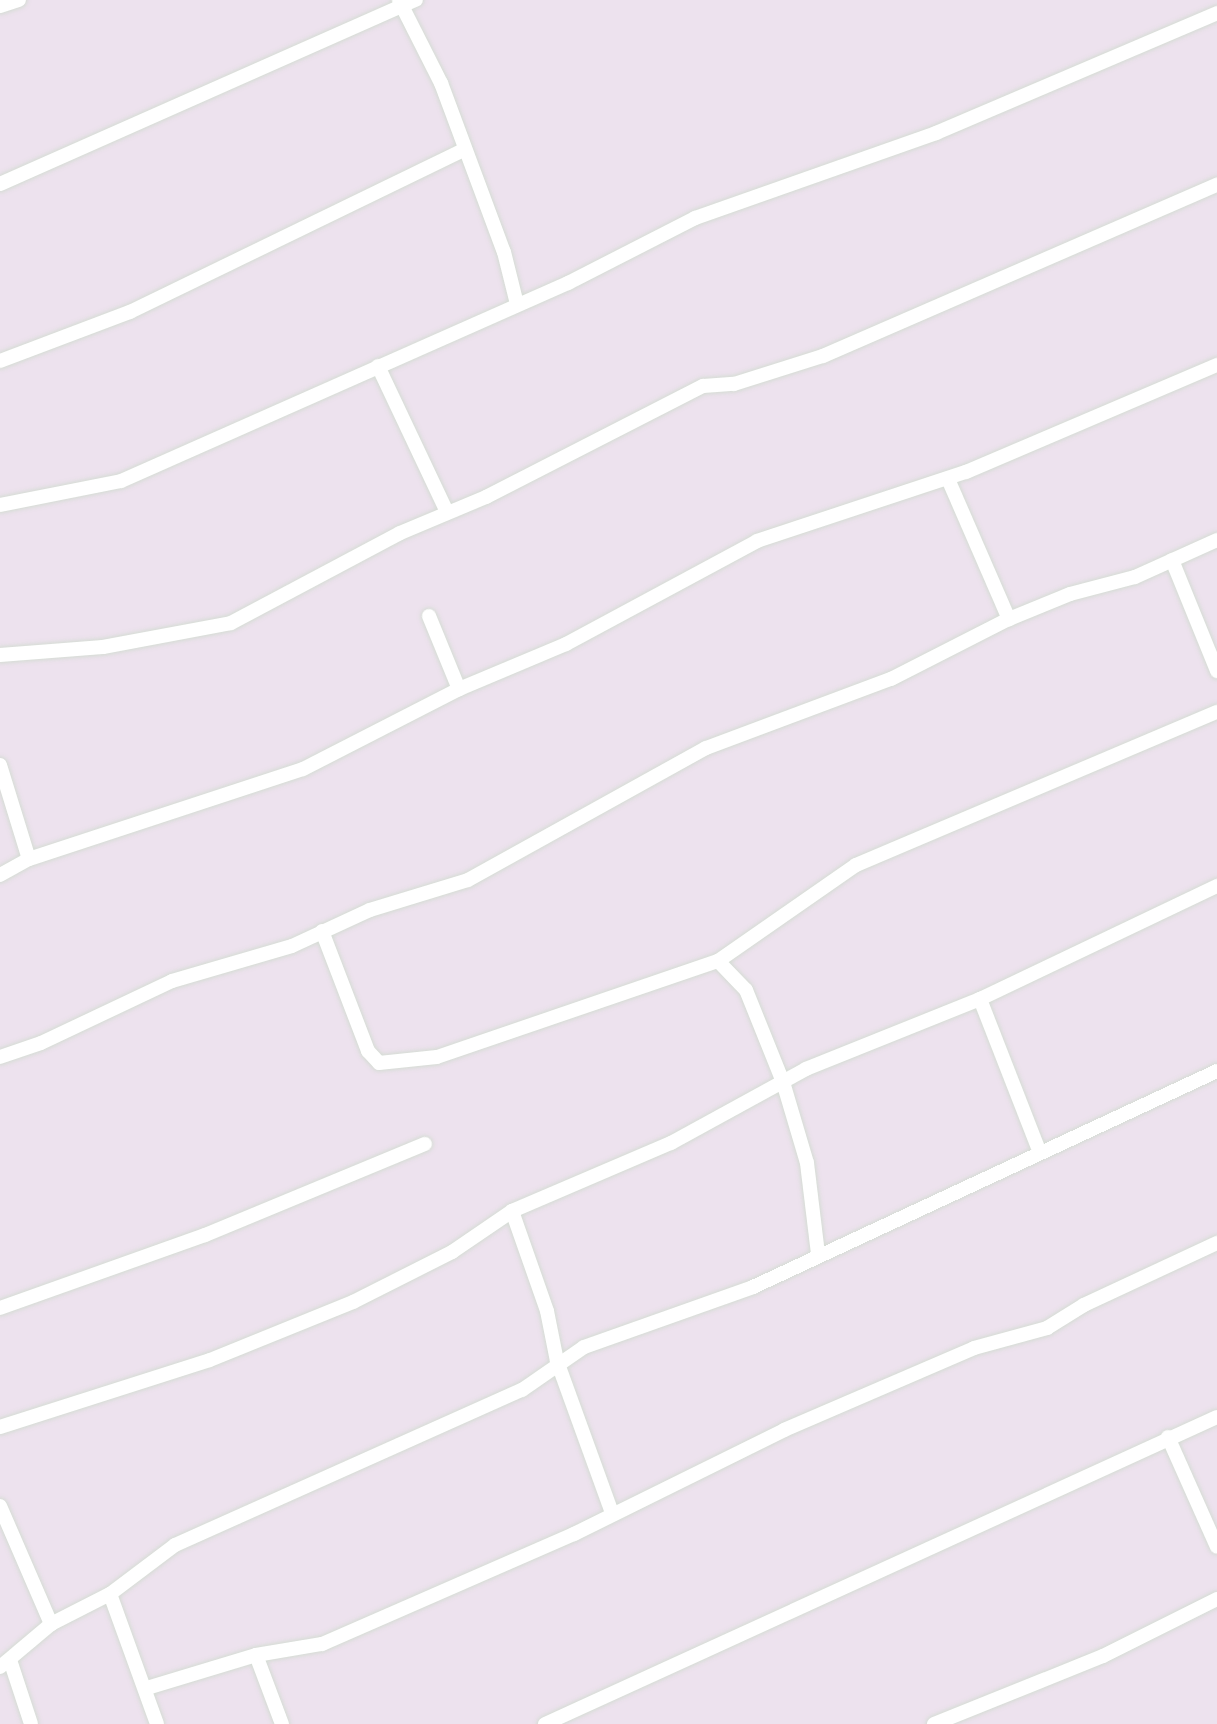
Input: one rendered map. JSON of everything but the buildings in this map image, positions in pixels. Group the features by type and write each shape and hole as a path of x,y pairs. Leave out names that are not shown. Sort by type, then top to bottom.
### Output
{"street":[{"path":"0,6 19,0"},
{"path":"0,184 406,2 441,83 463,150 504,252 517,304"},
{"path":"0,505 121,481 517,304 695,218 936,133 1217,13"},
{"path":"0,361 144,306 463,150"},
{"path":"0,655 103,647 231,623 447,512 544,469 703,386 734,384 823,356 1217,185"},
{"path":"0,875 29,859 280,778 459,689 566,644 757,541 948,479 1217,365"},
{"path":"378,366 447,512"},
{"path":"948,479 1009,619"},
{"path":"0,1057 172,981 292,946 370,910 468,880 519,857 706,748 891,679 1009,619 1172,560 1217,540"},
{"path":"1172,560 1217,671"},
{"path":"429,616 459,689"},
{"path":"322,931 368,1051 379,1063 406,1064 511,1035 667,974 718,961 856,865 1217,712"},
{"path":"0,765 29,859"},
{"path":"0,1427 210,1360 353,1302 452,1252 512,1211 636,1159 846,1051 980,999 1217,886"},
{"path":"718,961 746,990 783,1082 807,1163 818,1254"},
{"path":"980,999 1039,1150"},
{"path":"31,1724 5,1664 51,1624 110,1594 175,1545 522,1390 557,1361 614,1334 753,1287 818,1254 950,1197 1039,1150 1217,1071"},
{"path":"0,1308 205,1235 425,1144"},
{"path":"512,1211 547,1311 557,1361 612,1513"},
{"path":"147,1688 256,1655 322,1644 612,1513 784,1430 974,1348 1047,1328 1084,1305 1217,1243"},
{"path":"545,1724 1010,1515 1168,1437 1217,1417"},
{"path":"1168,1437 1217,1547"},
{"path":"0,1506 51,1624"},
{"path":"110,1594 147,1688 157,1724"},
{"path":"934,1724 1103,1656 1217,1599"},
{"path":"256,1655 282,1724"}]}
